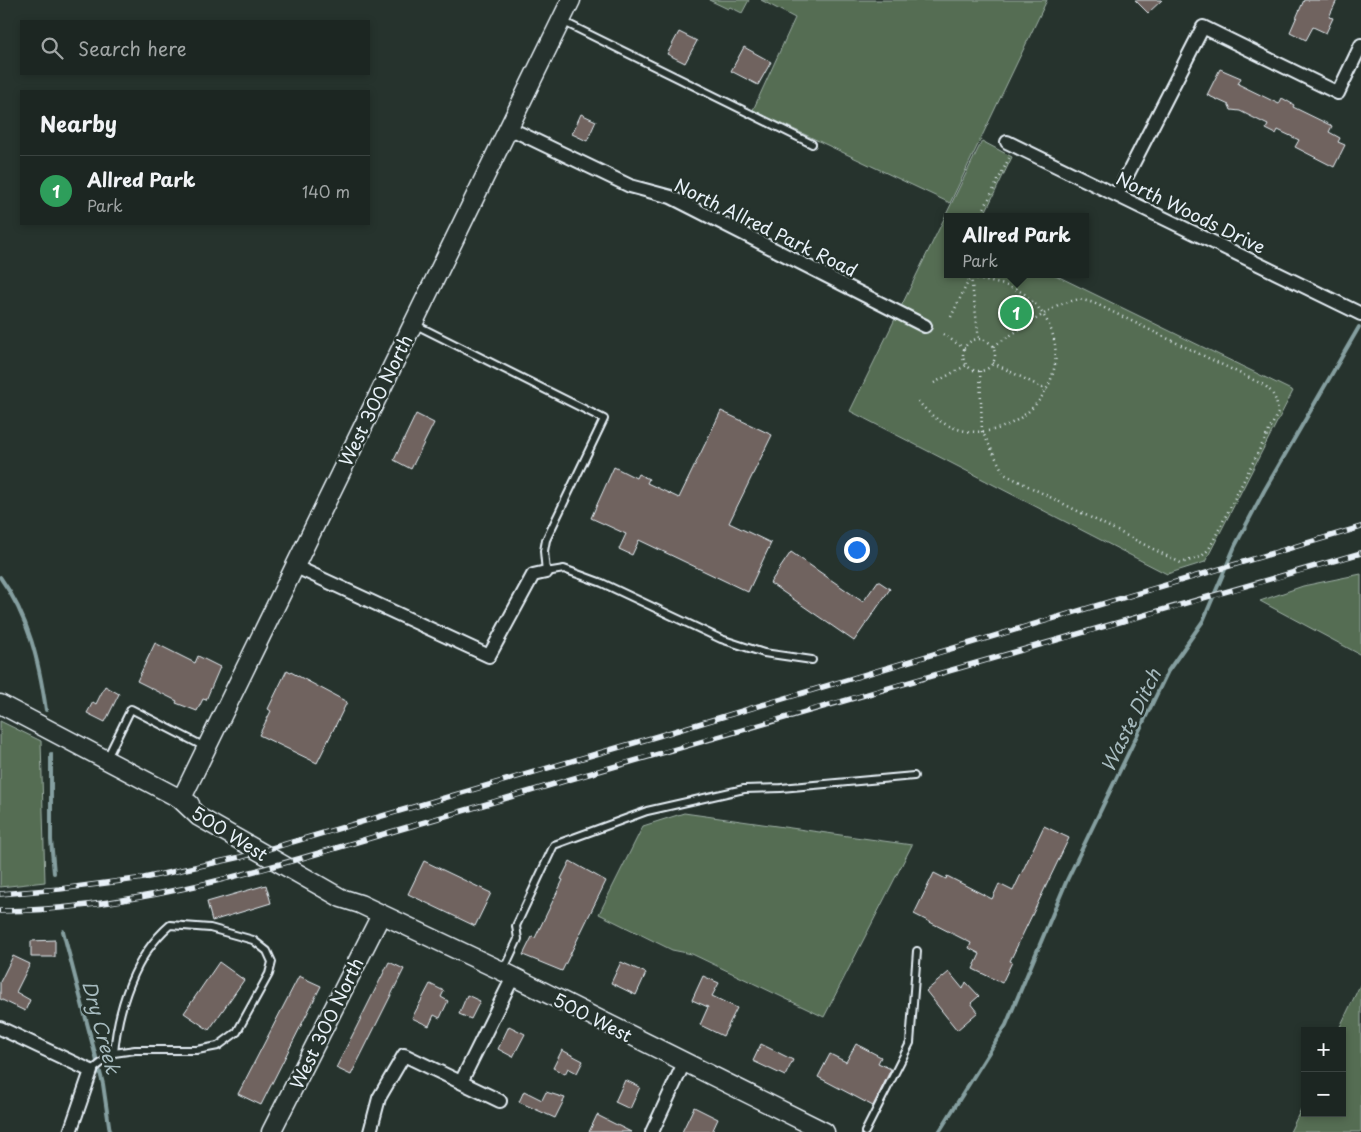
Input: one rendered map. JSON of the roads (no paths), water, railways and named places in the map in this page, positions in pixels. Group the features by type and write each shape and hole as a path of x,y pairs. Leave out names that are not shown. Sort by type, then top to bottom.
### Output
{"street":[{"name":"West 300 North","path":"181,800 570,0"},
{"path":"1117,195 1203,27 1338,93 1361,45"},
{"name":"North Allred Park Road","path":"508,128 630,186 671,197 925,326"},
{"name":"North Woods Drive","path":"1009,148 1117,195 1361,314"},
{"path":"294,566 489,656 532,575 546,572"},
{"name":"500 West","path":"0,704 181,800 203,809 344,890 360,904 508,974 825,1132"},
{"name":"West 300 North","path":"271,1132 381,914"},
{"path":"461,1082 508,974"},
{"path":"0,1028 91,1071 70,1132"},
{"path":"370,1132 379,1098 404,1055 500,1101"},
{"path":"652,1132 684,1063"}],"lane":[{"path":"560,21 812,144"},
{"path":"413,324 604,420 546,540 544,551 546,572 564,569 602,583 721,639 764,653 812,660"},
{"path":"106,760 131,709 206,748"},
{"path":"508,974 518,939 516,926 554,845 647,811 744,789 781,788 914,776"},
{"path":"91,1071 114,1053 135,1050 197,1050 218,1046 237,1032 269,974 272,962 267,951 253,940 210,928 170,925 155,938 127,990 116,1030 114,1053"},
{"path":"865,1132 910,1043 917,951"}],"waterway":[{"name":"Waste Ditch","path":"939,1132 1006,1025 1067,880 1168,671 1203,621 1235,546 1264,491 1359,327"},
{"name":"Dry Creek","path":"0,577 18,608 31,641 40,675 46,710"},
{"name":"Dry Creek","path":"51,754 51,840 54,873"},
{"name":"Dry Creek","path":"63,931 103,1084 110,1132"}],"railway":[{"path":"0,894 60,889 144,878 241,857 658,736 1361,527"},
{"path":"0,911 92,905 137,898 272,867 670,750 1361,553"}],"place":[{"name":"Allred Park","path":"1016,313"}]}
